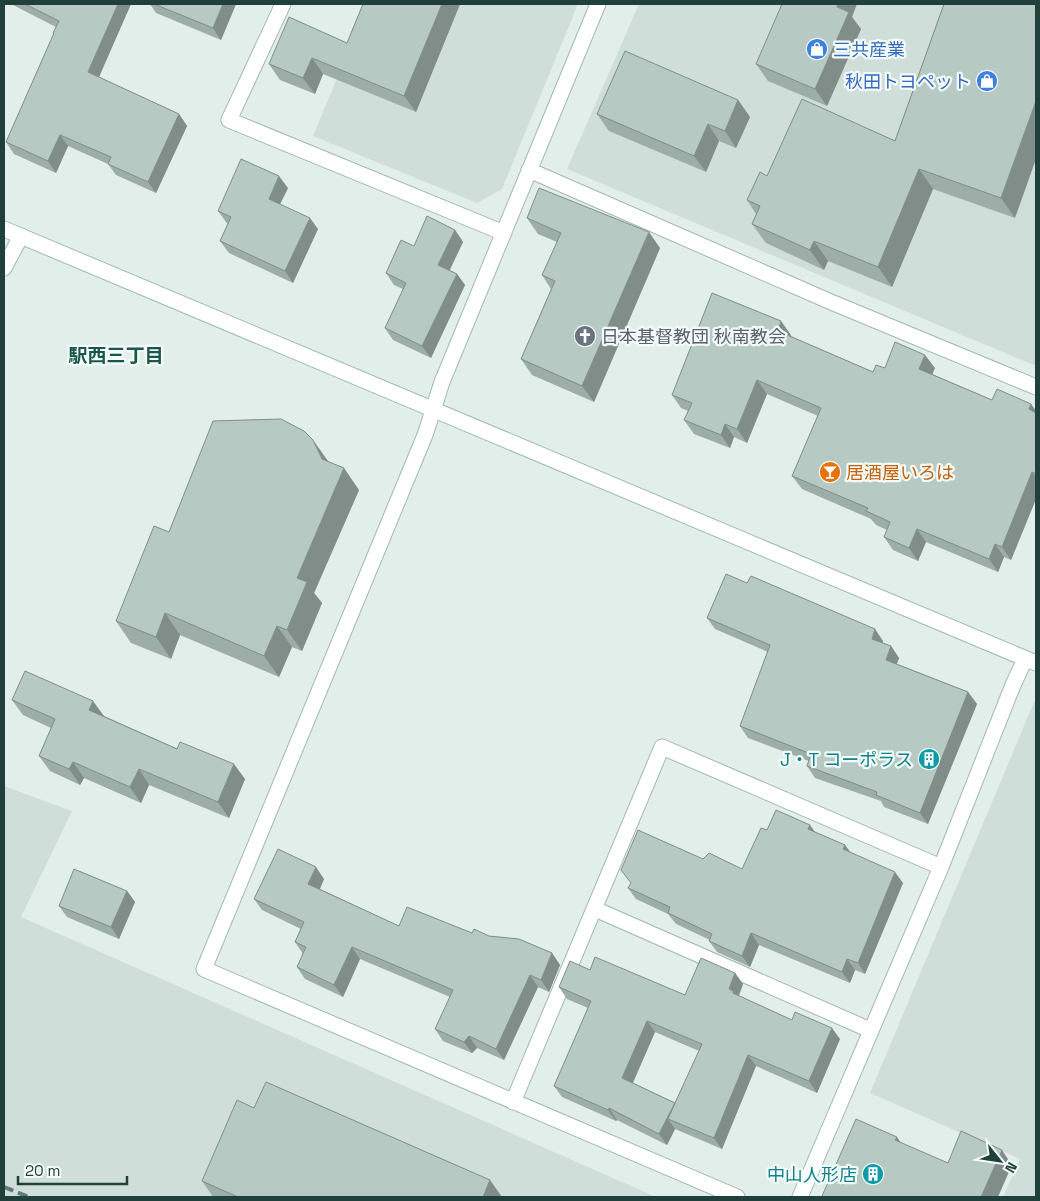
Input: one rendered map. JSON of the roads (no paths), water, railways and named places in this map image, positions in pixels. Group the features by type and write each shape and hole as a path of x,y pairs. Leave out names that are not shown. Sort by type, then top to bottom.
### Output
{"street":[{"path":"283,4 229,120 504,233"},
{"path":"598,4 442,382 425,435 204,969 737,1197"},
{"path":"529,170 831,302 1036,387"},
{"path":"4,229 1031,661 1012,685 941,867 800,1197"},
{"path":"4,268 21,236"},
{"path":"513,1102 662,747 941,867"},
{"path":"595,909 870,1030"}],"railway":[{"path":"4,1187 29,1197"}],"place":[{"name":"三共産業","path":"817,49"},
{"name":"秋田トヨペット","path":"987,81"},
{"name":"日本基督教団 秋南教会","path":"585,336"},
{"name":"居酒屋いろは","path":"830,472"},
{"name":"J・T コーポラス","path":"929,759"},
{"name":"中山人形店","path":"873,1174"}],"district":[{"name":"駅西三丁目","path":"116,355"}]}
